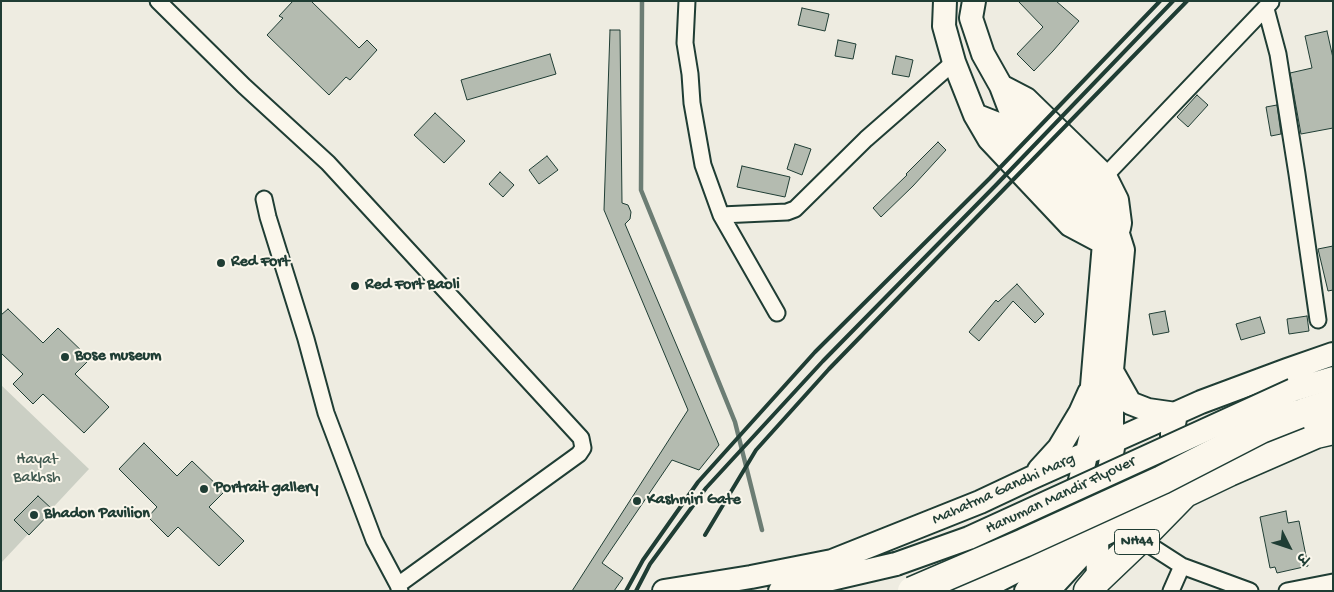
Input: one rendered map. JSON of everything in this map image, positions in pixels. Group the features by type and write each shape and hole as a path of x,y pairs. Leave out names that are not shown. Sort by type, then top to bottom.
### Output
{"highway":[{"name":"Hanuman Mandir Flyover","path":"912,591 1024,543 1162,480 1261,429 1333,403"},
{"path":"1185,493 1316,434 1333,430"},
{"name":"NH44","path":"1093,585 1185,493"}],"street":[{"path":"158,1 244,86 328,163 581,438 583,448 579,454 399,588 374,540 326,413 264,199"},
{"path":"687,1 685,43 692,103 704,165 721,216 777,313"},
{"path":"946,1 944,26 954,62 974,115 990,139 1070,225 1111,239 1123,250 1112,370 1112,425 1114,442 1097,538 1093,585"},
{"path":"974,1 971,18 983,54 1001,86 1009,107 1089,189 1102,206 1111,239"},
{"path":"1105,176 1269,5"},
{"path":"1269,5 1297,174 1318,320"},
{"path":"721,216 787,212 795,209 866,139 954,62"},
{"path":"1001,86 1026,98 1105,176 1117,200 1120,223 1111,239 1092,386 1091,435 1072,513 1067,546 1033,581 1026,591"},
{"name":"Mahatma Gandhi Marg","path":"664,591 751,577 832,561 980,502 1201,402 1333,354"},
{"path":"965,591 999,580 1067,546 1097,538 1185,493 1173,459 1172,434 1176,414 1148,410 1130,403 1112,370"},
{"name":"Hanuman Mandir Flyover","path":"780,591 896,564 969,538 1294,390 1333,378"},
{"path":"1031,478 1059,448 1080,413 1092,386"},
{"path":"1048,591 1097,538"},
{"path":"1140,539 1182,566 1250,591"},
{"path":"1171,591 1182,566"},
{"path":"1288,591 1333,582"}],"green space":[{"name":"Hayat Bakhsh","path":"1,385 89,469 1,563"}],"building":[{"path":"293,1 311,1 359,48 367,40 377,50 350,80 346,77 329,95 267,35 283,18 279,16"},
{"path":"1018,1 1056,1 1079,21 1034,71 1017,54 1043,27"},
{"path":"802,8 829,14 825,31 798,25"},
{"path":"610,30 620,30 622,203 628,205 631,212 630,219 625,224 719,445 699,470 672,460 602,563 623,578 614,591 572,591 688,410 604,210"},
{"path":"1327,31 1333,58 1333,128 1301,134 1290,73 1312,68 1305,36"},
{"path":"838,40 856,44 853,59 835,56"},
{"path":"550,54 556,74 467,100 461,80"},
{"path":"896,56 913,60 909,77 892,74"},
{"path":"1197,95 1208,105 1188,127 1177,117"},
{"path":"1277,105 1281,134 1271,136 1266,107"},
{"path":"435,113 465,141 444,163 414,135"},
{"path":"938,142 946,150 881,217 873,208"},
{"path":"795,144 811,149 802,175 787,169"},
{"path":"547,156 558,170 539,184 529,170"},
{"path":"742,166 790,177 785,197 737,187"},
{"path":"500,172 514,185 503,197 489,184"},
{"path":"1333,246 1333,290 1328,291 1318,249"},
{"path":"1017,284 1044,314 1035,323 1013,301 979,341 969,332 996,300 998,302"},
{"path":"8,309 43,343 58,328 90,359 75,374 109,407 84,433 43,394 33,404 13,384 23,374 1,353 1,315"},
{"path":"1165,311 1169,332 1153,335 1149,314"},
{"path":"1307,316 1309,331 1289,334 1287,319"},
{"path":"1260,317 1265,333 1241,340 1236,324"},
{"path":"144,443 177,476 192,461 224,492 209,507 244,541 219,566 178,527 168,537 148,517 157,507 119,469"},
{"name":"Bhadon Pavilion","path":"38,496 53,510 29,535 14,520"},
{"path":"1286,511 1288,523 1299,521 1308,566 1277,573 1275,567 1270,568 1260,517"}],"waterway":[{"path":"642,1 641,190 735,422 762,530"}],"railway":[{"path":"626,591 643,560 698,482 815,352 990,178 1160,1"},
{"path":"636,591 650,564 706,488 823,361 1173,1"},
{"path":"705,535 756,450 829,369 1187,1"}],"place":[{"name":"Red Fort","path":"221,263"},
{"name":"Red Fort Baoli","path":"355,286"},
{"name":"Bose museum","path":"65,357"},
{"name":"Portrait gallery","path":"204,489"},
{"name":"Kashmiri Gate","path":"637,501"},
{"name":"Bhadon Pavilion","path":"34,515"}]}
